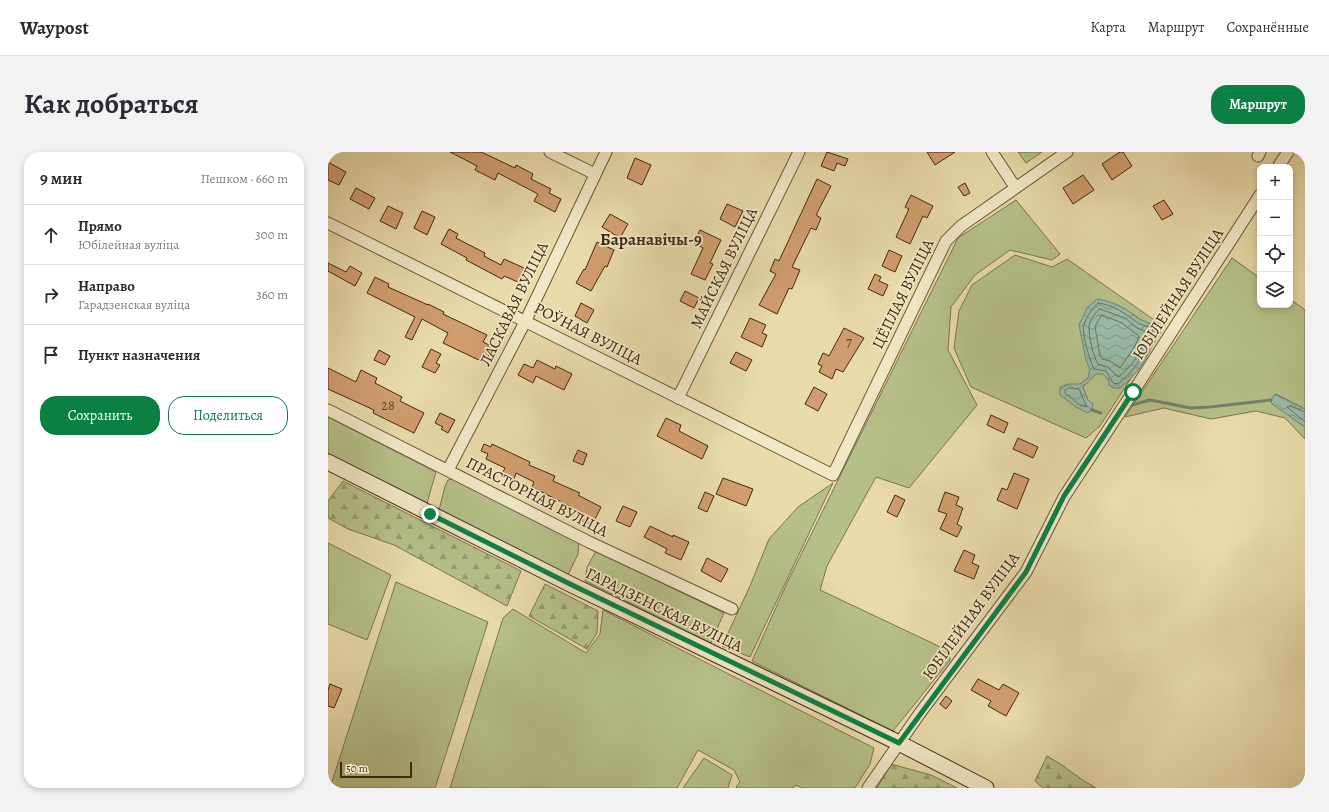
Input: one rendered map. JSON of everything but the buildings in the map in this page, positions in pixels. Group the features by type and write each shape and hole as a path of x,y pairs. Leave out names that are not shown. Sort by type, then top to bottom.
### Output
{"main road":[{"name":"ГАРАДЗЕНСКАЯ ВУЛІЦА","path":"328,462 570,584 899,743 986,788"}],"street":[{"path":"550,152 595,174"},
{"name":"ЛАСКАВАЯ ВУЛІЦА","path":"448,470 526,320 606,152"},
{"name":"МАЙСКАЯ ВУЛІЦА","path":"678,398 799,152"},
{"path":"992,152 1015,188"},
{"name":"ЦЁПЛАЯ ВУЛІЦА","path":"833,475 946,241 961,226 1067,152"},
{"path":"1280,164 1288,152"},
{"name":"ЮБІЛЕЙНАЯ ВУЛІЦА","path":"868,788 899,743 1026,572 1064,496 1257,200"},
{"name":"РОЎНАЯ ВУЛІЦА","path":"328,223 526,320 833,475"},
{"name":"ПРАСТОРНАЯ ВУЛІЦА","path":"328,410 588,542 732,609"}],"green space":[{"path":"1018,152 1042,152 1026,163"},
{"path":"1016,200 1060,254 1052,260 1010,250 975,275 951,307 948,350 977,405 909,488 876,477 827,566 820,590 949,651 950,660 893,731 752,661 787,583 958,238"},
{"path":"1015,255 1052,267 1067,259 1160,324 1161,332 1100,426 1086,438 971,387 954,348 959,311 972,285"},
{"path":"1232,258 1257,276 1257,308 1293,308 1293,301 1305,310 1305,409 1276,394 1289,415 1305,427 1305,439 1285,418 1256,411 1211,419 1164,408 1125,417"},
{"path":"328,417 436,472 427,503 328,454"},
{"path":"455,478 579,540 578,554 567,577 439,510 448,480"},
{"path":"343,481 521,571 507,606 394,545 348,529 328,518 328,501"},
{"path":"833,483 750,657 722,646 750,586 769,539 798,507"},
{"path":"328,543 391,575 367,640 328,624"},
{"path":"596,551 724,613 711,643 585,581 587,567"},
{"path":"396,582 488,622 435,788 330,788"},
{"path":"545,584 598,611 597,633 587,649 529,616"},
{"path":"513,609 586,653 600,634 603,610 874,748 870,764 855,788 802,788 796,785 793,788 737,788 736,787 740,782 734,770 698,750 677,788 450,788 503,618"},
{"path":"1047,756 1096,788 1043,788 1035,781"},
{"path":"704,758 732,775 728,788 683,788"},
{"path":"891,764 931,775 957,788 877,788"}],"water":[{"path":"1097,299 1120,306 1140,319 1158,327 1146,359 1132,377 1120,388 1114,388 1109,385 1109,381 1103,374 1096,374 1083,387 1088,400 1093,404 1092,410 1088,413 1076,407 1060,395 1060,387 1068,384 1080,384 1088,378 1090,369 1086,360 1079,325 1087,308"},
{"path":"1275,394 1305,409 1305,427 1272,404 1271,400"}],"waterway":[{"path":"1132,405 1150,400 1191,408 1271,400"},
{"path":"1092,410 1101,413"}],"district":[{"name":"Баранавічы-9","path":"651,239"}],"route":[{"path":"430,514 570,584 899,743 1026,572 1064,496 1133,392"}]}
